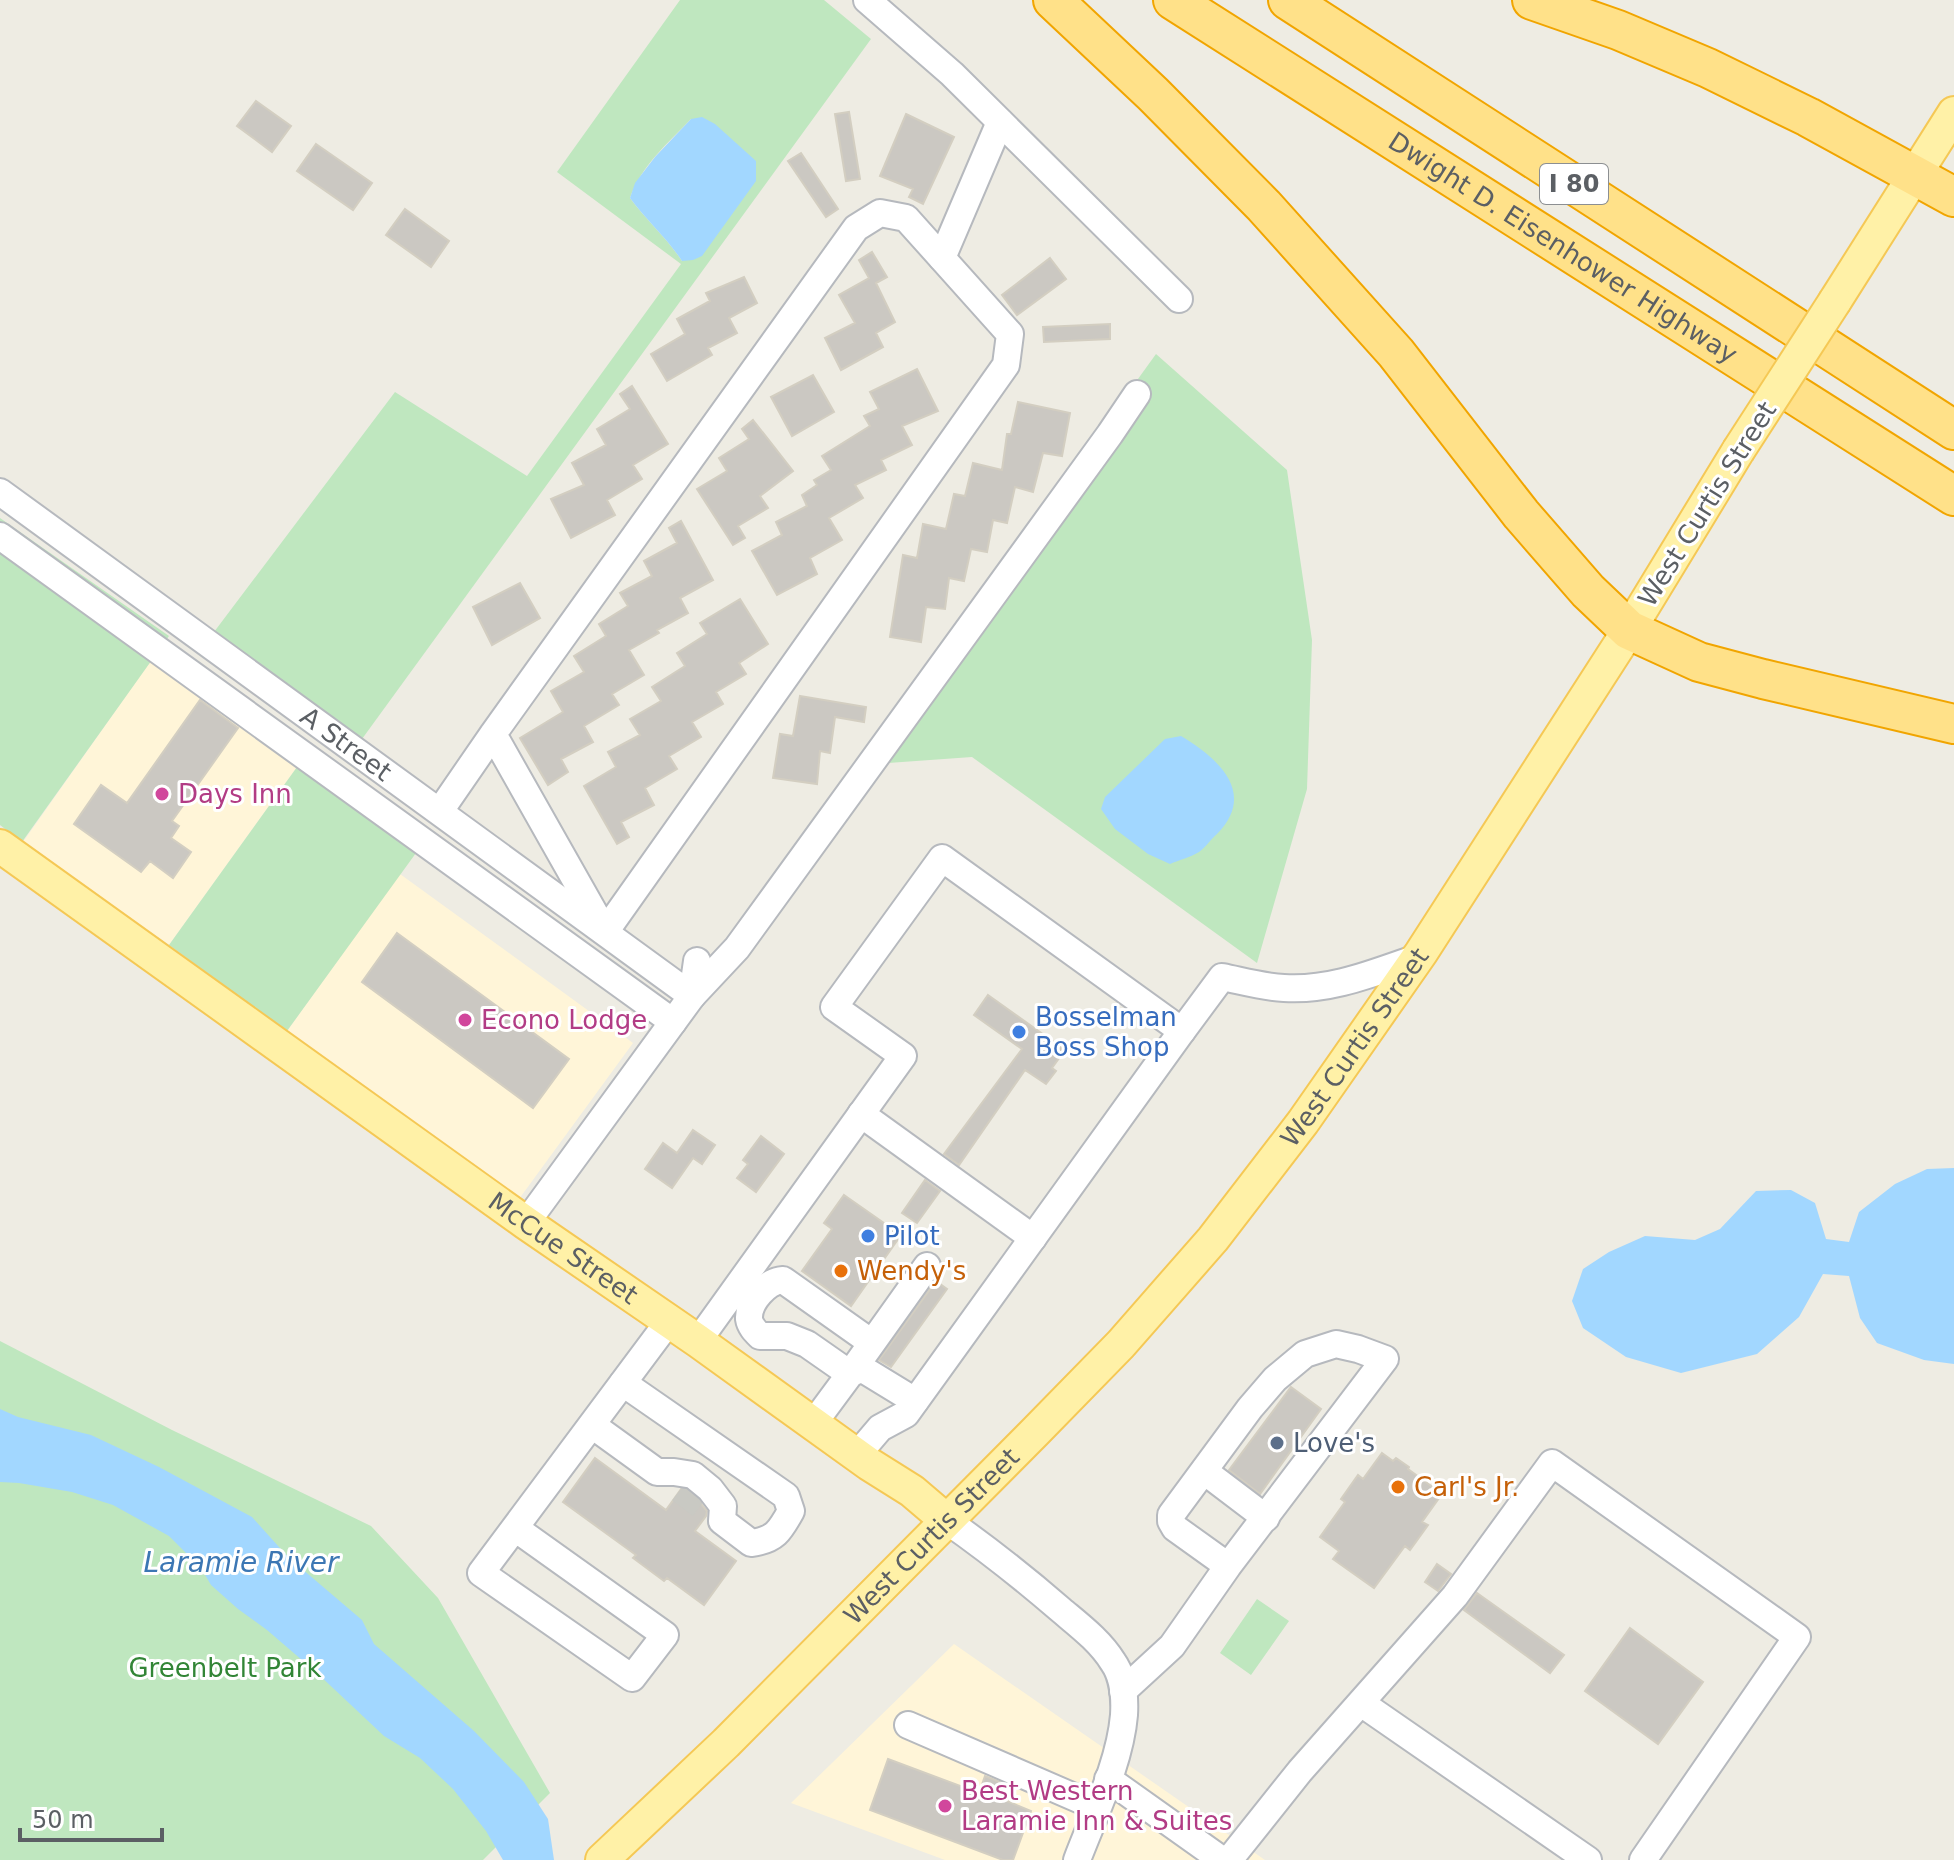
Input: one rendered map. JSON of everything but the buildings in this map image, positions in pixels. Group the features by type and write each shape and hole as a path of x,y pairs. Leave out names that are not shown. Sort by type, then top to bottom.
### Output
{"highway":[{"path":"1053,0 1153,94 1264,206 1396,353 1530,525 1588,591 1629,630 1699,662 1954,724"},
{"name":"Dwight D. Eisenhower Highway","path":"1173,0 1954,496"},
{"name":"I 80","path":"1288,0 1954,430"},
{"path":"1532,0 1618,30 1708,68 1808,117 1954,197"}],"main road":[{"name":"West Curtis Street","path":"602,1860 726,1743 1121,1344 1213,1239 1303,1122 1417,958 1629,630 1738,451 1954,113"},
{"name":"McCue Street","path":"0,846 526,1223 912,1491 946,1520"}],"street":[{"path":"867,0 952,74 1179,299"},
{"path":"942,258 1000,122"},
{"path":"440,811 493,734 856,228 880,213 906,218 1010,334 1006,365 605,932 493,734"},
{"path":"526,1223 692,996 737,948 1137,394"},
{"name":"A Street","path":"0,492 692,996"},
{"path":"0,536 673,1022"},
{"path":"698,1341 903,1056 834,1007 942,858 1182,1031"},
{"path":"857,1455 880,1428 906,1414 1222,977 1281,988 1318,988 1343,983 1417,958"},
{"path":"692,996 697,961"},
{"path":"861,1114 1033,1238"},
{"path":"813,1424 927,1266"},
{"path":"850,1374 807,1344 787,1336 760,1336 749,1320 751,1307 767,1285 783,1280 872,1343"},
{"path":"515,1528 665,1635 632,1678 481,1573 669,1321"},
{"path":"1077,1860 1120,1740 1124,1714 1123,1691 1172,1646 1228,1566 1385,1359 1336,1344 1305,1354 1258,1398 1171,1515 1175,1528 1228,1566"},
{"path":"850,1374 861,1368 915,1401"},
{"path":"623,1383 786,1496 791,1511 781,1529 765,1541 751,1543 716,1516 723,1506 710,1489 693,1475 657,1472"},
{"path":"592,1425 680,1490"},
{"path":"1229,1860 1300,1771 1455,1596 1552,1463 1797,1637 1643,1860"},
{"path":"1204,1471 1266,1518"},
{"name":"McCue Street","path":"946,1520 997,1556 1100,1644 1115,1664 1123,1691"},
{"path":"1361,1703 1588,1860"},
{"path":"908,1725 1097,1807"},
{"path":"1108,1779 1222,1860"}],"shaded area":[{"path":"150,662 297,767 169,945 23,842"},
{"path":"400,874 633,1043 519,1199 287,1031"},
{"path":"954,1644 1265,1860 945,1860 791,1803"}],"green space":[{"path":"680,0 824,0 871,39 362,739 214,632 395,392 527,476 681,264 557,172","holes":["691,119 682,261 630,198 648,165"]},
{"path":"1156,354 1287,470 1312,640 1307,789 1257,963 972,757 888,763 870,750"},
{"path":"0,518 169,636 22,842 0,825"},
{"path":"297,767 416,853 287,1031 169,945"},
{"name":"Greenbelt Park","path":"0,1341 172,1430 371,1526 438,1598 550,1793 483,1860 0,1860"},
{"path":"1257,1599 1289,1621 1251,1675 1220,1653"}],"water":[{"path":"702,117 715,124 756,161 756,181 702,256 682,261 630,198 635,183 655,157 691,119"},
{"path":"1181,736 1220,766 1233,791 1234,805 1228,819 1204,848 1170,864 1148,854 1115,829 1101,809 1105,797 1165,739"},
{"path":"1954,1168 1954,1364 1924,1360 1877,1343 1860,1318 1849,1276 1823,1274 1799,1317 1757,1354 1681,1373 1626,1357 1583,1328 1572,1301 1583,1269 1609,1252 1645,1236 1695,1240 1720,1229 1756,1191 1791,1190 1815,1203 1826,1239 1849,1242 1859,1212 1895,1184 1927,1169"},
{"name":"Laramie River","path":"0,1409 18,1417 91,1435 252,1517 288,1557 362,1620 374,1644 474,1731 524,1782 548,1819 554,1860 503,1860 486,1831 453,1789 420,1758 384,1736 317,1673 211,1585 201,1568 169,1536 113,1505 72,1492 0,1482"}],"tunnel":[{"path":"680,1490 709,1512"}],"place":[{"name":"Days Inn","path":"162,794"},
{"name":"Econo Lodge","path":"465,1020"},
{"name":"Bosselman Boss Shop","path":"1019,1032"},
{"name":"Pilot","path":"868,1236"},
{"name":"Wendy's","path":"841,1271"},
{"name":"Love's","path":"1277,1443"},
{"name":"Carl's Jr.","path":"1398,1487"},
{"name":"Best Western Laramie Inn & Suites","path":"945,1806"}]}
